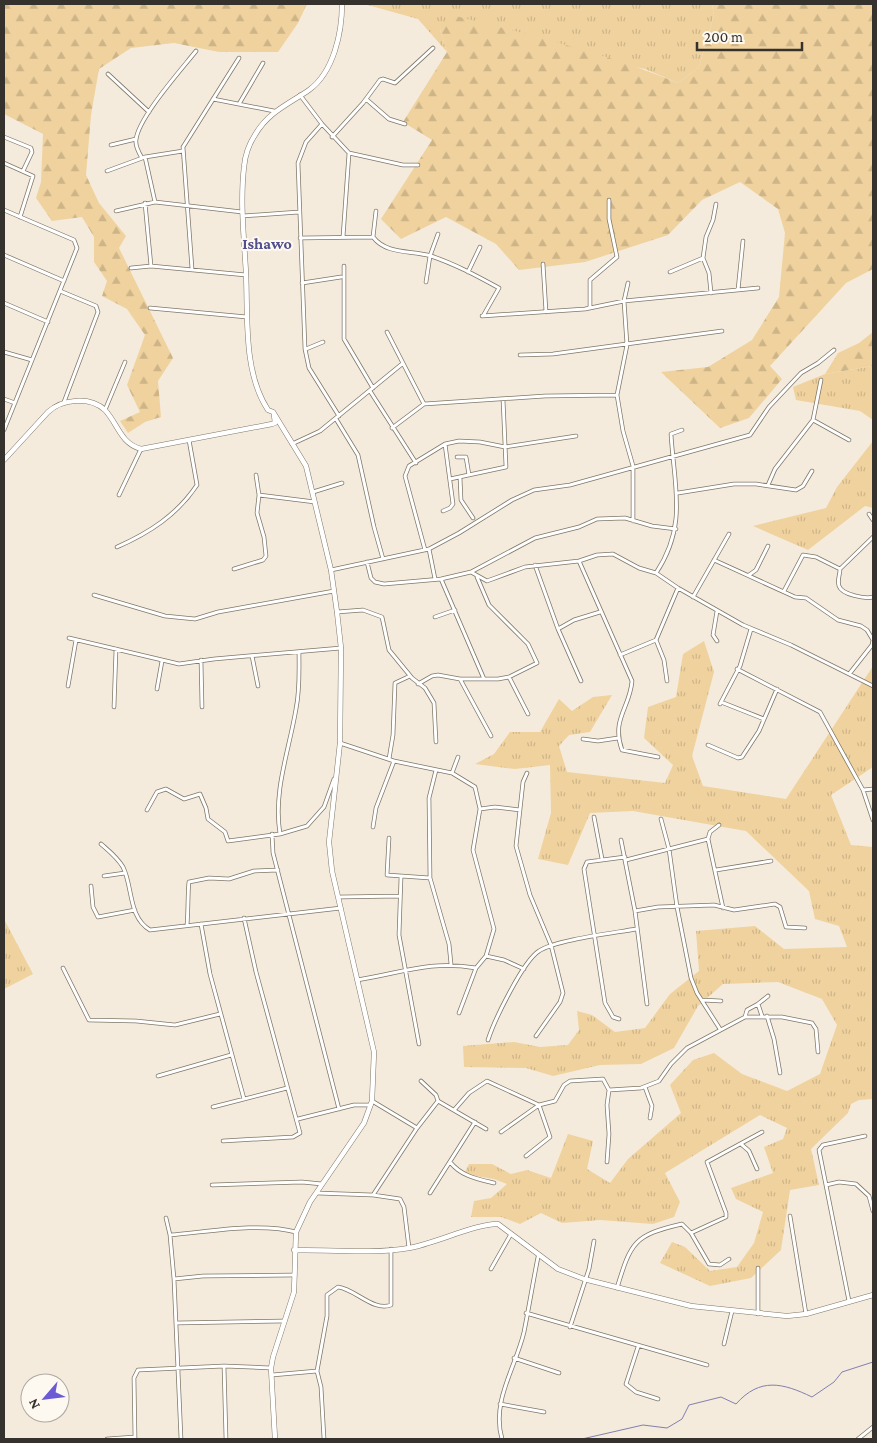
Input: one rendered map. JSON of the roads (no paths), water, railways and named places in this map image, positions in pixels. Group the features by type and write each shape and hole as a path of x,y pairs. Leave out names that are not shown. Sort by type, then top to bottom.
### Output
{"street":[{"path":"275,1439 271,1368 292,1298 295,1275 294,1250 296,1232 322,1184 364,1123 372,1103 374,1052 332,871 329,842 339,766 341,648 331,570 306,466 273,412 268,410 264,404 256,382 251,356 248,317 243,214 244,167 250,144 260,126 274,111 319,82 330,65 342,4"},
{"path":"332,137 366,100 380,80 383,79 395,83 433,48"},
{"path":"155,202 136,139 149,112 196,51"},
{"path":"192,269 183,151 239,58"},
{"path":"239,104 262,63"},
{"path":"108,74 149,112"},
{"path":"300,95 332,137 349,154 403,165 418,164"},
{"path":"213,99 274,111"},
{"path":"366,100 389,119 405,124"},
{"path":"322,124 315,130 300,155 297,172 305,349 309,368 358,455 383,559"},
{"path":"4,137 31,148 32,152 23,171"},
{"path":"111,145 136,139"},
{"path":"107,170 143,158 183,151"},
{"path":"343,237 349,154"},
{"path":"4,163 33,176 20,217"},
{"path":"590,308 590,280 617,257 610,219 609,200"},
{"path":"116,211 155,202 243,214 299,212"},
{"path":"146,203 151,266"},
{"path":"712,293 709,273 703,258 706,237 713,220 716,204"},
{"path":"4,210 74,240 77,248 4,430"},
{"path":"373,237 376,211"},
{"path":"426,282 430,256 438,234"},
{"path":"300,238 373,237 382,247 430,256 468,272 499,288 482,316 590,308 624,301 758,288"},
{"path":"738,290 743,241"},
{"path":"468,272 480,247"},
{"path":"4,255 64,281"},
{"path":"670,272 703,258"},
{"path":"543,264 546,312"},
{"path":"131,268 151,266 246,275"},
{"path":"344,266 344,339 392,428 416,463"},
{"path":"302,283 341,277"},
{"path":"628,283 624,301 627,345 617,395 623,431 633,466 633,521"},
{"path":"60,291 96,306 98,312 64,402"},
{"path":"4,303 48,322"},
{"path":"150,308 248,317"},
{"path":"520,355 553,354 613,344 627,345 722,331"},
{"path":"387,332 424,404"},
{"path":"305,349 323,342"},
{"path":"331,570 427,550 529,492 570,485 750,435 769,407 800,373 818,363 834,350"},
{"path":"4,352 32,360"},
{"path":"105,410 125,362"},
{"path":"292,445 320,431 338,418 402,364"},
{"path":"768,485 775,469 813,420 821,380"},
{"path":"392,428 424,404 617,395"},
{"path":"4,399 15,403"},
{"path":"450,479 504,468 506,464 503,400"},
{"path":"4,460 54,405 64,402 88,403 105,410 128,442 141,449 275,424 273,412"},
{"path":"813,420 849,440"},
{"path":"656,573 669,552 676,529 678,493 672,457 671,434 682,430"},
{"path":"435,579 405,476 409,466 445,444 480,442 505,447 576,436"},
{"path":"117,548 166,520 187,500 197,485 189,440"},
{"path":"443,511 452,506 445,444"},
{"path":"119,495 141,449"},
{"path":"457,457 466,457 469,475"},
{"path":"678,493 734,484 768,485 798,489 812,471"},
{"path":"234,569 263,560 266,556 264,537 257,513 259,495 256,475"},
{"path":"460,477 461,500 473,518"},
{"path":"313,492 342,483"},
{"path":"259,495 315,502"},
{"path":"869,514 873,520"},
{"path":"367,562 371,578 375,582 384,584 441,579 471,572 540,537 602,519 618,518 676,529"},
{"path":"693,597 729,534"},
{"path":"873,537 840,569 838,583 842,590 848,594 873,597"},
{"path":"749,575 756,570 768,546"},
{"path":"471,572 487,581 512,570 579,561 597,555 613,554 639,568 656,573 693,597 752,629 785,642 873,686"},
{"path":"784,590 803,555 816,557 840,569"},
{"path":"714,560 784,590 798,598 806,598 838,620 867,630 873,640 872,644 850,673"},
{"path":"579,561 632,681 618,724 618,738 623,751 658,758"},
{"path":"534,566 558,629 581,681"},
{"path":"418,684 432,676 438,675 484,679 509,677 537,663 528,644 489,605 477,577"},
{"path":"441,579 484,679"},
{"path":"620,655 656,640 678,588"},
{"path":"94,595 165,616 195,619 218,612 334,591"},
{"path":"337,612 363,610 382,617 387,646 410,676 425,688 434,702 436,742"},
{"path":"435,617 455,610"},
{"path":"717,611 713,634 718,640"},
{"path":"558,629 574,620 600,612"},
{"path":"752,629 737,670 720,703 764,719"},
{"path":"69,638 179,664 201,660 341,648"},
{"path":"68,686 76,640"},
{"path":"656,640 664,660 667,680"},
{"path":"114,706 116,649"},
{"path":"280,834 279,793 300,686 299,652"},
{"path":"252,656 258,686"},
{"path":"201,660 202,707"},
{"path":"157,689 162,661"},
{"path":"737,670 820,712 863,790 873,820"},
{"path":"389,758 393,735 395,684 410,676"},
{"path":"509,677 528,714"},
{"path":"460,678 491,736"},
{"path":"708,745 740,758 764,719 777,689"},
{"path":"583,738 598,741 618,738"},
{"path":"340,743 394,761 452,773 475,787 480,809 473,850 494,930 486,956 476,968 460,1012"},
{"path":"452,773 458,757"},
{"path":"373,826 376,808 394,761"},
{"path":"147,810 157,792 166,789 184,799 200,794 208,819 225,832 228,841 280,834 307,826 324,806 339,766"},
{"path":"436,770 429,798 430,878 449,944 451,964"},
{"path":"527,773 524,777 516,846 536,912 551,946 563,996 536,1036"},
{"path":"863,790 873,789"},
{"path":"480,809 520,810"},
{"path":"594,817 602,859"},
{"path":"661,819 669,849 677,907 691,978 720,1029"},
{"path":"719,825 710,832 708,839 723,908"},
{"path":"272,834 271,842 339,1108"},
{"path":"389,838 386,874 401,877 430,878"},
{"path":"619,1019 613,1017 605,1003 584,869 585,864 602,859 625,859 708,839"},
{"path":"622,840 635,911 636,929 648,1004"},
{"path":"101,844 117,858 125,873 134,910 143,925 150,930 342,908"},
{"path":"716,870 771,861"},
{"path":"187,925 189,904 187,886 189,882 209,878 229,879 254,871 278,870"},
{"path":"104,876 125,873"},
{"path":"401,877 399,928 419,1044"},
{"path":"91,886 92,908 98,917 134,910"},
{"path":"339,897 400,896"},
{"path":"635,911 714,905 734,910 778,904 786,927 805,928"},
{"path":"223,1141 297,1136 300,1133 244,918"},
{"path":"201,924 208,968 244,1099"},
{"path":"488,1040 496,1016 534,954 551,946 636,929"},
{"path":"486,956 504,960 524,969"},
{"path":"357,980 425,966 451,964 476,968"},
{"path":"63,968 89,1020 136,1021 175,1025 220,1014"},
{"path":"745,1016 747,1010 768,996"},
{"path":"702,1000 721,1001"},
{"path":"758,1004 759,1014"},
{"path":"609,1090 645,1087 662,1079 671,1064 687,1048 745,1016 759,1014 814,1024 818,1052"},
{"path":"765,1016 774,1039 780,1073"},
{"path":"158,1076 168,1075 231,1055"},
{"path":"501,1132 538,1105 555,1101 564,1085 575,1079 602,1079 609,1090 607,1106 610,1134 606,1162"},
{"path":"421,1081 438,1100 486,1129"},
{"path":"454,1109 469,1093 487,1081 498,1084 538,1105 550,1137 526,1156"},
{"path":"645,1087 652,1106 650,1118"},
{"path":"213,1107 287,1088"},
{"path":"373,1195 417,1128 438,1100"},
{"path":"298,1120 339,1108 372,1103 417,1128"},
{"path":"430,1193 476,1122"},
{"path":"691,1233 726,1217 707,1162 762,1132"},
{"path":"849,1301 820,1148 865,1136"},
{"path":"746,1141 747,1148 758,1169"},
{"path":"740,1143 747,1148"},
{"path":"450,1162 471,1177 494,1183"},
{"path":"212,1185 302,1182 322,1184"},
{"path":"826,1185 839,1182 856,1184 869,1196 873,1211"},
{"path":"317,1193 373,1195 402,1201 408,1248"},
{"path":"790,1216 806,1314"},
{"path":"166,1218 170,1235 174,1279 181,1439"},
{"path":"294,1250 408,1248 429,1244 491,1224 502,1226 538,1257 558,1269 584,1279 691,1306 758,1315 787,1316 806,1314 873,1295"},
{"path":"617,1288 626,1258 642,1236 682,1224 691,1233 709,1264 720,1265 729,1259"},
{"path":"170,1235 237,1230 283,1229 296,1232"},
{"path":"491,1269 511,1234"},
{"path":"570,1327 594,1241"},
{"path":"324,1439 321,1387 316,1371 327,1316 327,1295 338,1287 345,1288 365,1298 370,1303 386,1307 391,1305 391,1249"},
{"path":"502,1439 500,1404 524,1332 526,1313 538,1257"},
{"path":"758,1268 758,1315"},
{"path":"174,1279 203,1276 295,1275"},
{"path":"724,1344 732,1311"},
{"path":"526,1313 707,1366"},
{"path":"176,1323 285,1321"},
{"path":"638,1347 626,1384 630,1390 658,1399"},
{"path":"514,1358 559,1373"},
{"path":"107,1439 135,1438 135,1374 141,1369 224,1366 271,1368"},
{"path":"224,1366 226,1439"},
{"path":"272,1375 316,1371"},
{"path":"500,1404 544,1412"},
{"path":"858,1439 873,1427"}],"waterway":[{"path":"582,1439 643,1425 667,1428 682,1419 689,1405 721,1397 736,1404 745,1395 763,1386 772,1385 791,1388 812,1397 834,1382 842,1372 873,1362"}],"district":[{"name":"Ishawo","path":"267,243"}]}
